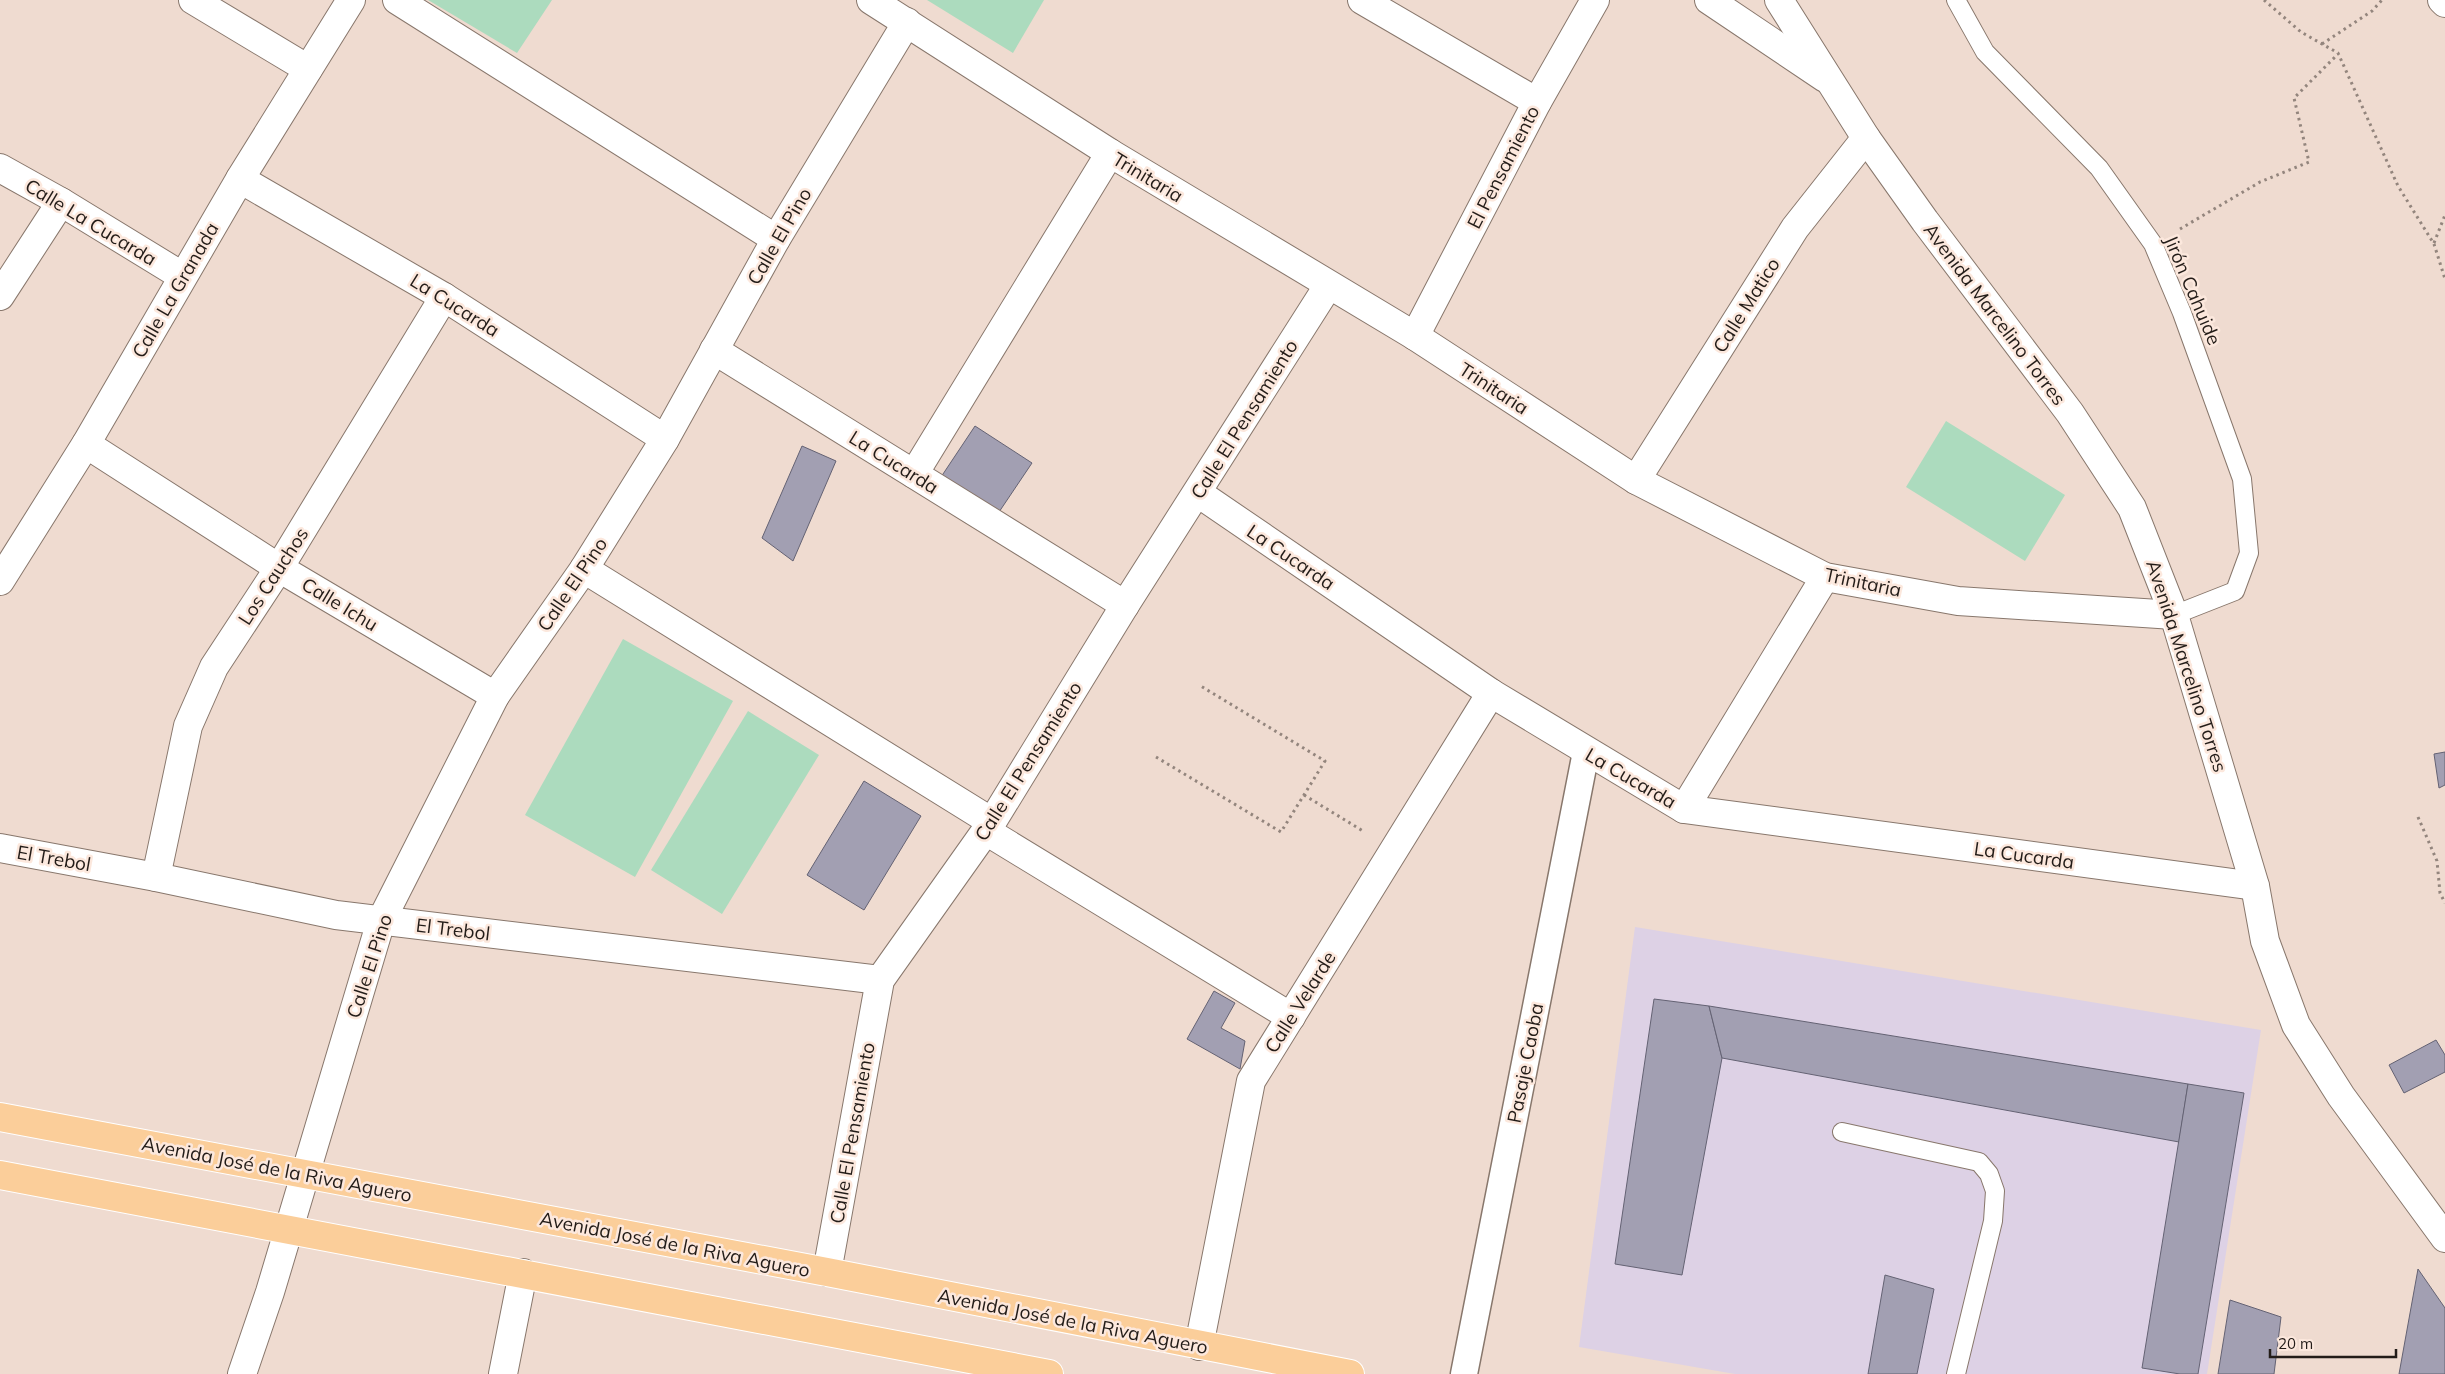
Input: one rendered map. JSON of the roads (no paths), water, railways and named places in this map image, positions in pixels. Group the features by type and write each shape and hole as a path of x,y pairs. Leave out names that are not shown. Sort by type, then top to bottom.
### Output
{"main road":[{"name":"Avenida José de la Riva Aguero","path":"0,1117 827,1272 1350,1374"},
{"path":"0,1175 1049,1374"}],"street":[{"path":"193,0 308,69"},
{"name":"Calle La Granada","path":"0,581 86,444 182,276 351,0"},
{"path":"397,0 776,239"},
{"name":"Trinitaria","path":"871,0 1110,153 1328,286 1415,336 1636,480 1825,577 1958,601 2174,615"},
{"path":"1362,0 1536,102"},
{"name":"El Pensamiento","path":"1415,336 1536,102 1595,0"},
{"path":"1709,0 1832,83"},
{"name":"Avenida Marcelino Torres","path":"1779,0 1866,138 1925,221 2070,413 2132,508 2174,615 2255,886 2265,941 2296,1025 2340,1096 2445,1238"},
{"path":"2442,0 2445,3"},
{"name":"Calle El Pino","path":"242,1374 270,1292 381,921 495,696 584,568 665,439 776,239 907,22"},
{"name":"Calle Matico","path":"1636,480 1795,228 1866,138"},
{"path":"914,474 1110,153"},
{"name":"Calle La Cucarda","path":"0,168 61,202 182,276"},
{"name":"La Cucarda","path":"240,179 444,297 665,439"},
{"path":"0,296 61,202"},
{"name":"Calle El Pensamiento","path":"827,1272 880,980 989,826 1125,604 1198,493 1328,286"},
{"name":"Los Cauchos","path":"156,877 188,726 214,666 279,568 444,297"},
{"name":"La Cucarda","path":"714,350 1125,604"},
{"name":"Calle Ichu","path":"86,444 279,568 495,696"},
{"name":"La Cucarda","path":"1198,493 1491,693 1586,752 1684,809 2255,886"},
{"path":"584,568 1290,1017"},
{"path":"1684,809 1825,577"},
{"name":"Calle Velarde","path":"1199,1346 1251,1081 1491,693"},
{"name":"Pasaje Caoba","path":"1464,1374 1586,752"},
{"name":"El Trebol","path":"0,848 156,877 336,915 880,980"},
{"path":"503,1374 523,1273"}],"lane":[{"name":"Jirón Cahuide","path":"1956,0 1984,52 2099,168 2153,244 2182,314 2242,479 2248,553 2235,591 2174,615"},
{"path":"1842,1132 1979,1162 1989,1174 1994,1190 1993,1221 1956,1374"}]}
